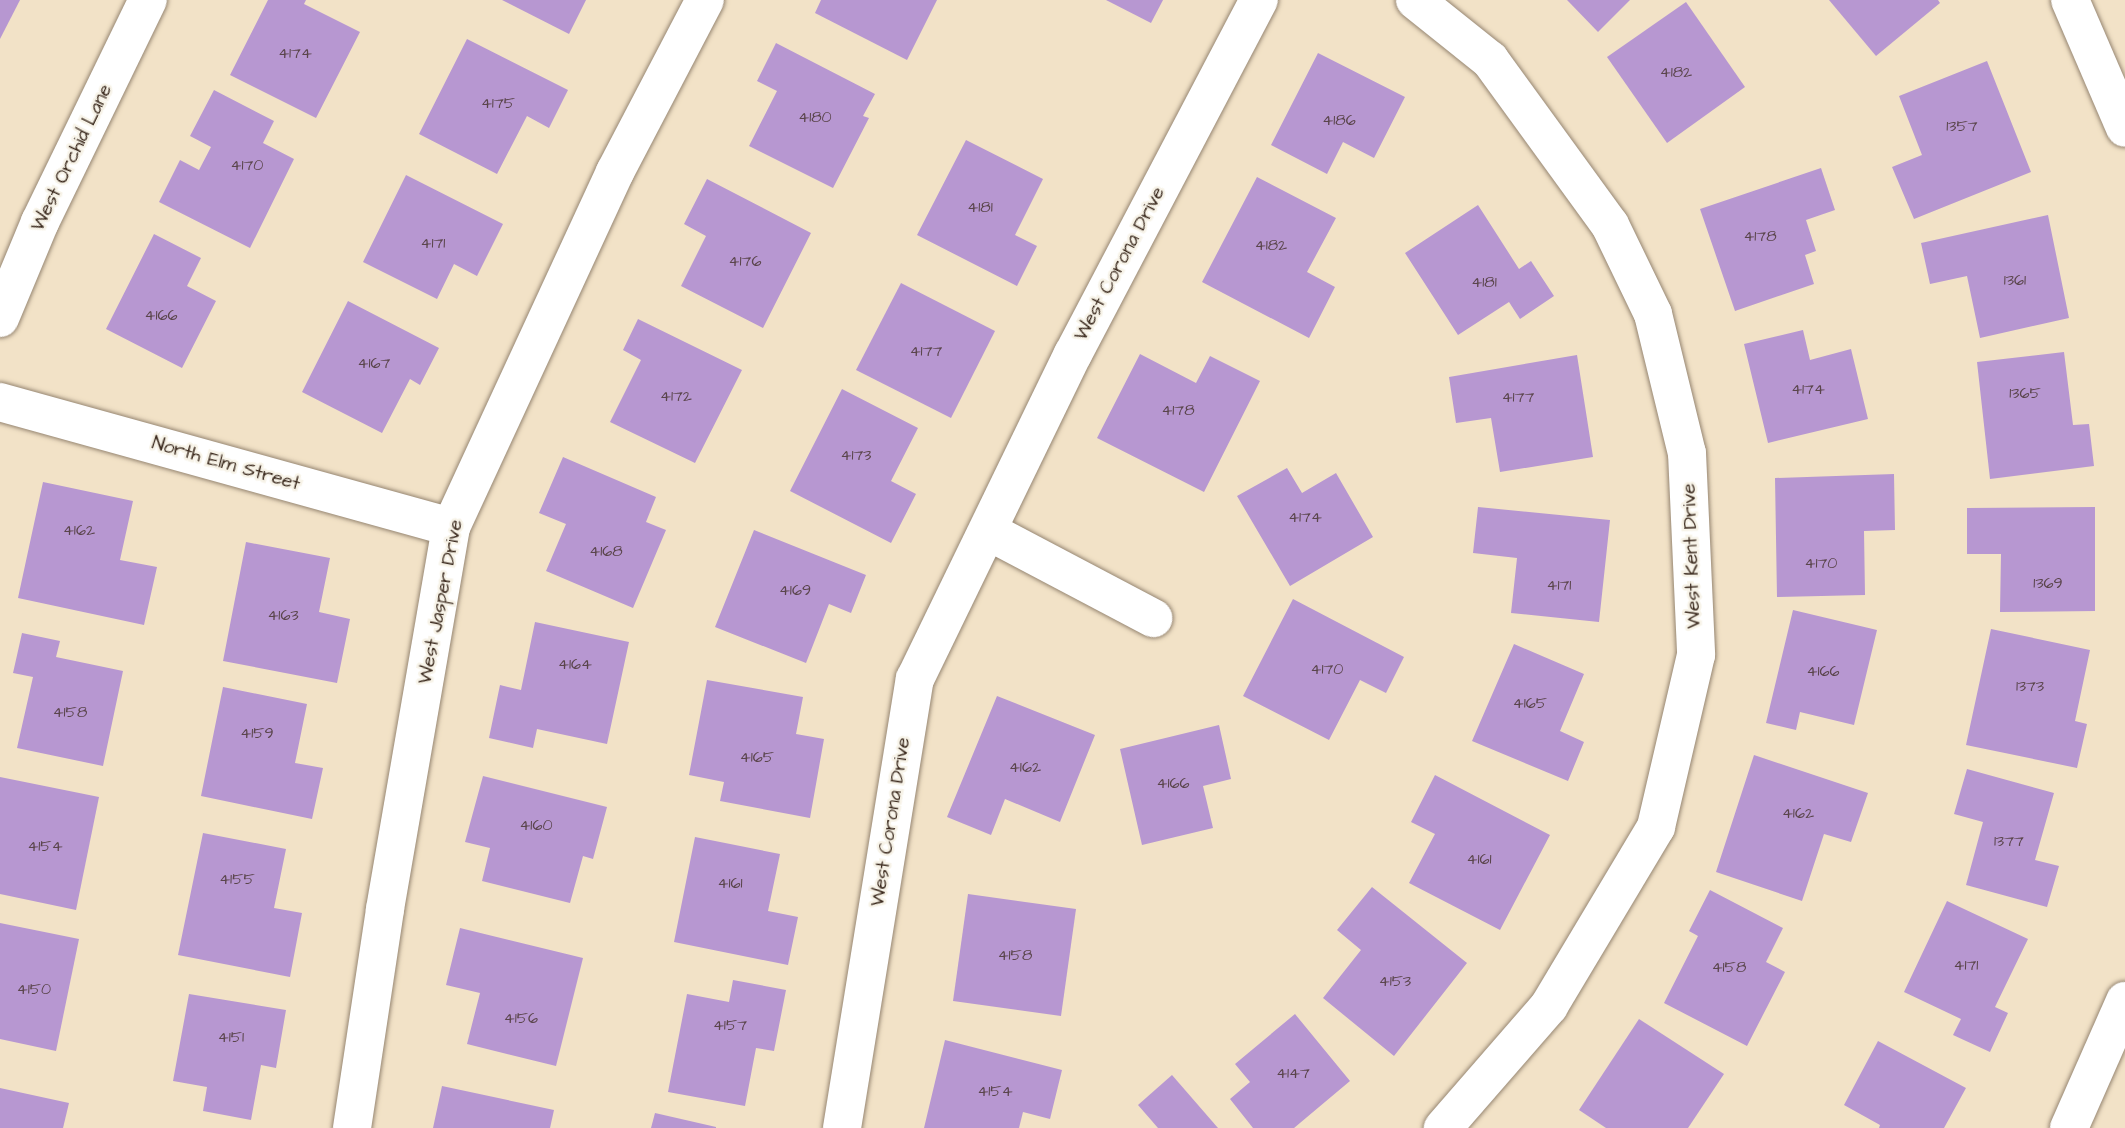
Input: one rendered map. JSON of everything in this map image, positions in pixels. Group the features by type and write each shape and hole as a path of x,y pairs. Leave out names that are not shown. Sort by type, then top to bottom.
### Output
{"street":[{"name":"West Orchid Lane","path":"0,318 40,222 148,0"},
{"name":"West Jasper Drive","path":"352,1128 385,909 451,527 615,172 705,0"},
{"name":"West Corona Drive","path":"842,1128 915,679 1073,354 1259,0"},
{"name":"West Kent Drive","path":"1415,0 1490,60 1610,225 1653,314 1687,453 1696,655 1656,827 1549,1006 1443,1128"},
{"path":"2070,0 2125,128"},
{"name":"North Elm Street","path":"0,402 451,527"},
{"path":"988,531 1153,618"},
{"path":"2069,1128 2125,1001"}],"building":[{"path":"0,0 20,0 0,39"},
{"path":"268,0 306,0 304,4 360,32 316,118 230,75"},
{"path":"502,0 586,0 569,34"},
{"path":"821,0 937,0 907,60 815,13"},
{"path":"1106,0 1163,0 1151,23"},
{"path":"1567,0 1630,0 1598,32"},
{"path":"1829,0 1938,0 1940,3 1876,56"},
{"path":"1686,2 1745,87 1667,143 1607,57"},
{"path":"467,39 568,90 549,128 527,116 497,174 419,134"},
{"path":"776,43 875,94 863,116 869,118 833,188 749,146 777,91 757,81"},
{"path":"1318,53 1405,97 1374,158 1343,142 1327,174 1271,145"},
{"path":"1987,61 2031,172 1914,219 1892,167 1922,155 1899,96"},
{"path":"214,90 274,121 263,143 294,159 250,248 159,202 180,160 199,170 211,147 190,136"},
{"path":"966,140 1043,179 1015,235 1037,246 1017,286 917,235"},
{"path":"1821,168 1835,210 1806,220 1816,251 1805,255 1814,284 1735,311 1700,209"},
{"path":"406,175 503,224 477,276 454,264 437,299 363,262"},
{"path":"1257,177 1336,218 1307,272 1335,287 1309,338 1202,282"},
{"path":"707,179 811,233 763,328 681,286 706,236 684,224"},
{"path":"1478,205 1519,269 1531,261 1554,296 1520,319 1509,302 1458,335 1405,253"},
{"path":"2048,215 2069,318 1980,338 1967,276 1930,284 1921,243"},
{"path":"154,234 201,258 187,286 216,301 182,368 106,329"},
{"path":"901,283 995,331 951,418 856,370"},
{"path":"348,301 439,348 420,385 410,379 382,433 302,392"},
{"path":"638,319 742,370 695,463 610,422 641,360 623,350"},
{"path":"1803,330 1810,360 1851,349 1868,419 1768,443 1744,344"},
{"path":"2064,352 2073,425 2089,424 2094,466 1990,479 1977,362"},
{"path":"1140,354 1196,383 1210,356 1260,381 1204,492 1097,438"},
{"path":"1577,355 1593,457 1500,472 1491,418 1456,423 1449,377"},
{"path":"842,389 918,428 891,481 916,494 891,543 790,491"},
{"path":"563,457 656,497 646,522 666,530 633,608 546,571 566,524 539,513"},
{"path":"1287,468 1302,493 1336,473 1373,537 1290,586 1237,496"},
{"path":"1894,474 1895,530 1864,531 1865,595 1777,597 1775,478"},
{"path":"43,482 133,501 120,560 157,567 144,625 18,598"},
{"path":"1478,507 1610,520 1599,622 1511,613 1517,558 1473,553"},
{"path":"2095,507 2095,611 2000,612 2001,554 1967,554 1967,508"},
{"path":"754,530 866,575 851,613 829,604 806,663 715,627"},
{"path":"246,542 330,558 319,612 350,619 337,683 223,661"},
{"path":"1293,599 1404,657 1386,693 1360,680 1329,740 1243,696"},
{"path":"1793,610 1877,630 1854,725 1800,712 1796,730 1766,723"},
{"path":"535,622 629,642 607,744 537,729 533,748 489,738 500,685 521,690"},
{"path":"1991,629 2090,650 2075,721 2087,724 2077,768 1966,745"},
{"path":"22,633 60,641 56,657 123,671 103,766 17,748 33,677 13,673"},
{"path":"1514,644 1584,674 1560,731 1584,742 1568,781 1472,741"},
{"path":"707,680 803,697 796,734 824,739 810,818 720,801 724,782 689,775"},
{"path":"223,687 307,704 295,763 323,768 312,819 201,796"},
{"path":"997,696 1095,735 1060,822 1005,799 991,835 947,817"},
{"path":"1219,725 1231,779 1203,786 1213,828 1142,845 1120,749"},
{"path":"1754,755 1868,793 1851,842 1824,834 1802,901 1716,872"},
{"path":"1967,769 2054,793 2035,860 2059,866 2047,907 1966,885 1983,822 1954,814"},
{"path":"1435,775 1550,835 1500,930 1409,883 1435,834 1411,822"},
{"path":"483,776 607,807 593,859 583,856 570,903 482,881 490,848 465,842"},
{"path":"0,777 99,797 76,910 0,894"},
{"path":"203,833 286,849 274,908 302,913 290,977 178,955"},
{"path":"695,837 780,854 768,911 798,917 788,965 674,942"},
{"path":"1372,887 1467,963 1394,1056 1323,998 1361,950 1337,930"},
{"path":"1710,890 1783,928 1766,962 1785,972 1747,1046 1664,1003 1698,936 1689,931"},
{"path":"968,894 1076,909 1061,1016 953,1001"},
{"path":"1947,901 2028,939 1995,1007 2008,1013 1990,1052 1953,1035 1961,1019 1904,992"},
{"path":"0,923 79,939 56,1051 0,1039"},
{"path":"460,928 583,958 556,1066 467,1044 480,993 446,985"},
{"path":"733,980 786,990 774,1051 756,1048 745,1106 668,1092 687,994 729,1002"},
{"path":"189,994 286,1010 276,1068 261,1065 251,1120 203,1111 207,1087 173,1081"},
{"path":"1295,1014 1350,1081 1294,1128 1253,1128 1230,1099 1250,1082 1235,1064"},
{"path":"1639,1019 1724,1074 1688,1128 1606,1128 1579,1110"},
{"path":"945,1040 1062,1070 1050,1119 1023,1112 1019,1128 924,1128"},
{"path":"1878,1041 1966,1088 1944,1128 1879,1128 1880,1125 1844,1105"},
{"path":"1172,1075 1218,1128 1158,1128 1138,1105"},
{"path":"442,1086 554,1110 550,1128 433,1128"},
{"path":"0,1088 69,1103 63,1128 0,1128"},
{"path":"655,1113 716,1127 716,1128 651,1128"}]}
